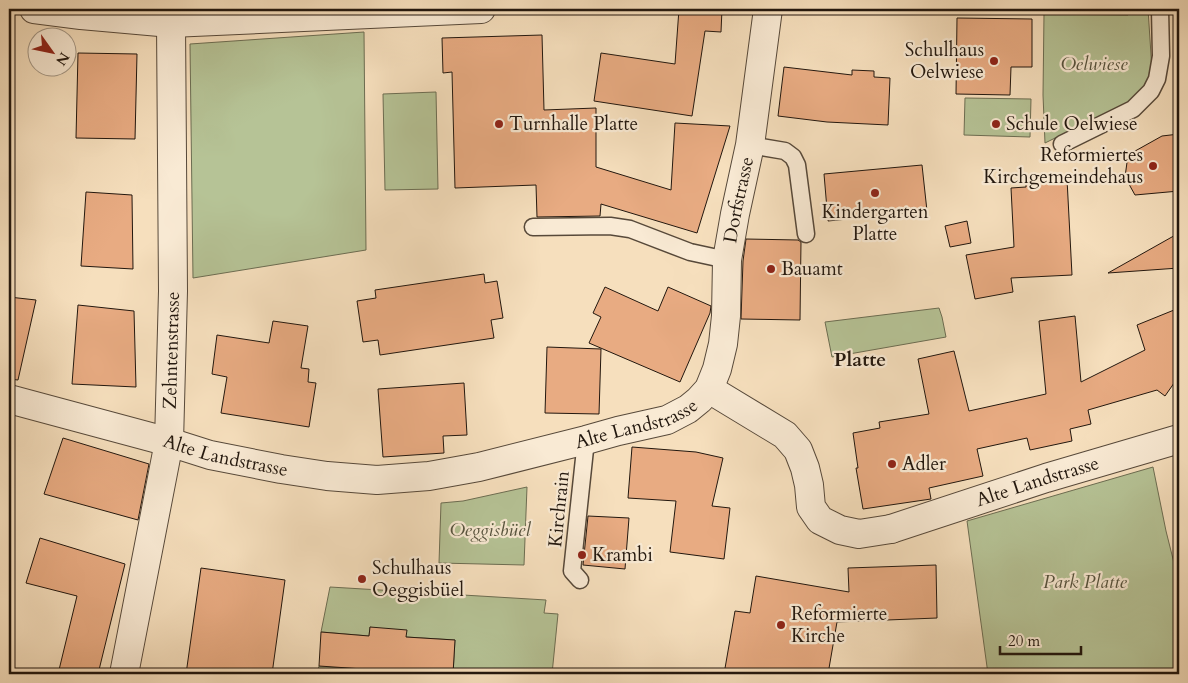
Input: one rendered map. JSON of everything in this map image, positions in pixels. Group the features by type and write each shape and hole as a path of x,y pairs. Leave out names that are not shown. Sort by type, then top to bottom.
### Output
{"street":[{"path":"34,9 81,16 170,23 481,9"},
{"name":"Dorfstrasse","path":"709,389 724,344 727,260 734,214 750,145 768,9"},
{"name":"Zehntenstrasse","path":"124,674 170,442 173,290 170,23"},
{"name":"Alte Landstrasse","path":"9,399 170,442 210,455 327,476 376,480 429,476 470,468 586,440 618,430 667,420 688,410 709,389 785,435 798,450 805,468 811,507 820,520 840,530 859,534 891,529 1046,478 1179,439"}],"lane":[{"path":"1062,144 1133,109 1151,92 1157,79 1161,56 1160,9"},
{"path":"750,145 785,151 793,157 797,165 806,234"},
{"path":"533,227 610,226 630,229 690,252 727,260"},
{"name":"Kirchrain","path":"580,580 572,571 586,440"}],"green space":[{"name":"Oelwiese","path":"1129,9 1148,9 1152,70 1149,81 1132,100 1045,143 1043,95 1044,14 1128,15"},
{"path":"364,32 366,250 193,278 190,44"},
{"path":"436,92 438,189 385,190 383,94"},
{"path":"965,98 1031,99 1030,137 964,135"},
{"path":"939,308 946,337 832,357 825,322"},
{"name":"Park Platte","path":"1153,467 1179,583 1179,666 1163,674 988,674 967,521"},
{"name":"Oeggisbüel","path":"527,487 524,565 439,563 441,503 463,501"},
{"path":"330,587 546,600 544,613 558,614 552,674 453,674 455,640 406,637 370,627 369,636 321,632"},
{"path":"319,666 437,674 317,674"}],"building":[{"path":"679,9 722,9 721,32 705,31 692,116 594,101 601,53 675,64"},
{"name":"Schulhaus Oelwiese","path":"957,18 1032,19 1032,67 1011,67 1010,95 956,94"},
{"path":"542,35 544,110 596,108 596,167 671,190 675,123 730,126 697,233 601,204 600,216 537,217 536,185 455,188 452,72 443,73 442,38"},
{"path":"78,53 137,54 135,139 76,138"},
{"path":"784,67 852,75 852,70 874,71 874,77 890,78 888,125 827,122 778,116"},
{"name":"Reformiertes Kirchgemeindehaus","path":"1179,134 1179,191 1135,195 1125,177 1128,155 1162,136"},
{"name":"Kindergarten Platte","path":"922,165 927,211 828,221 824,174"},
{"path":"1067,179 1072,275 1011,278 1013,292 975,299 966,255 1014,247 1011,188 1026,187 1026,181"},
{"path":"86,192 132,195 133,269 81,266"},
{"path":"967,221 971,243 950,247 945,226"},
{"path":"1179,233 1179,268 1108,273"},
{"name":"Bauamt","path":"746,239 798,240 801,242 800,320 741,319 743,261"},
{"path":"484,274 485,283 497,281 503,318 491,320 494,338 380,355 378,340 363,342 357,301 376,298 375,290"},
{"path":"605,287 658,311 668,287 711,306 710,313 680,382 589,343 601,317 593,313"},
{"path":"9,297 36,300 18,380 9,379"},
{"path":"78,305 134,311 136,387 72,384"},
{"path":"1179,308 1179,376 1165,396 1157,390 1088,410 1091,424 1070,429 1072,441 1030,450 1027,438 977,449 983,476 929,488 931,499 863,509 856,468 858,468 853,433 880,428 879,422 929,414 918,359 954,351 969,411 1046,394 1039,321 1075,316 1081,382 1145,350 1137,325"},
{"path":"273,321 308,326 301,368 309,369 308,382 316,383 309,427 221,413 227,377 212,374 217,335 269,343"},
{"path":"547,347 601,349 599,414 545,413"},
{"path":"464,383 467,435 443,436 444,453 383,457 378,389"},
{"path":"63,438 149,464 138,520 44,494"},
{"path":"632,447 696,452 723,458 712,506 730,508 724,559 670,552 676,501 628,498"},
{"path":"588,516 629,518 625,569 583,565"},
{"path":"40,538 125,564 98,674 58,674 77,596 26,583"},
{"name":"Reformierte Kirche","path":"936,565 937,618 837,622 828,674 724,674 735,611 750,613 756,576 849,592 848,568"},
{"path":"201,568 285,580 272,674 186,674"},
{"path":"370,627 407,630 406,637 455,640 453,674 319,666 321,632 369,636"}],"place":[{"name":"Schulhaus Oelwiese","path":"994,61"},
{"name":"Turnhalle Platte","path":"499,124"},
{"name":"Schule Oelwiese","path":"996,124"},
{"name":"Reformiertes Kirchgemeindehaus","path":"1153,166"},
{"name":"Kindergarten Platte","path":"875,193"},
{"name":"Bauamt","path":"771,269"},
{"name":"Adler","path":"892,464"},
{"name":"Krambi","path":"582,555"},
{"name":"Schulhaus Oeggisbüel","path":"362,579"},
{"name":"Reformierte Kirche","path":"781,625"}],"district":[{"name":"Platte","path":"860,359"}]}
